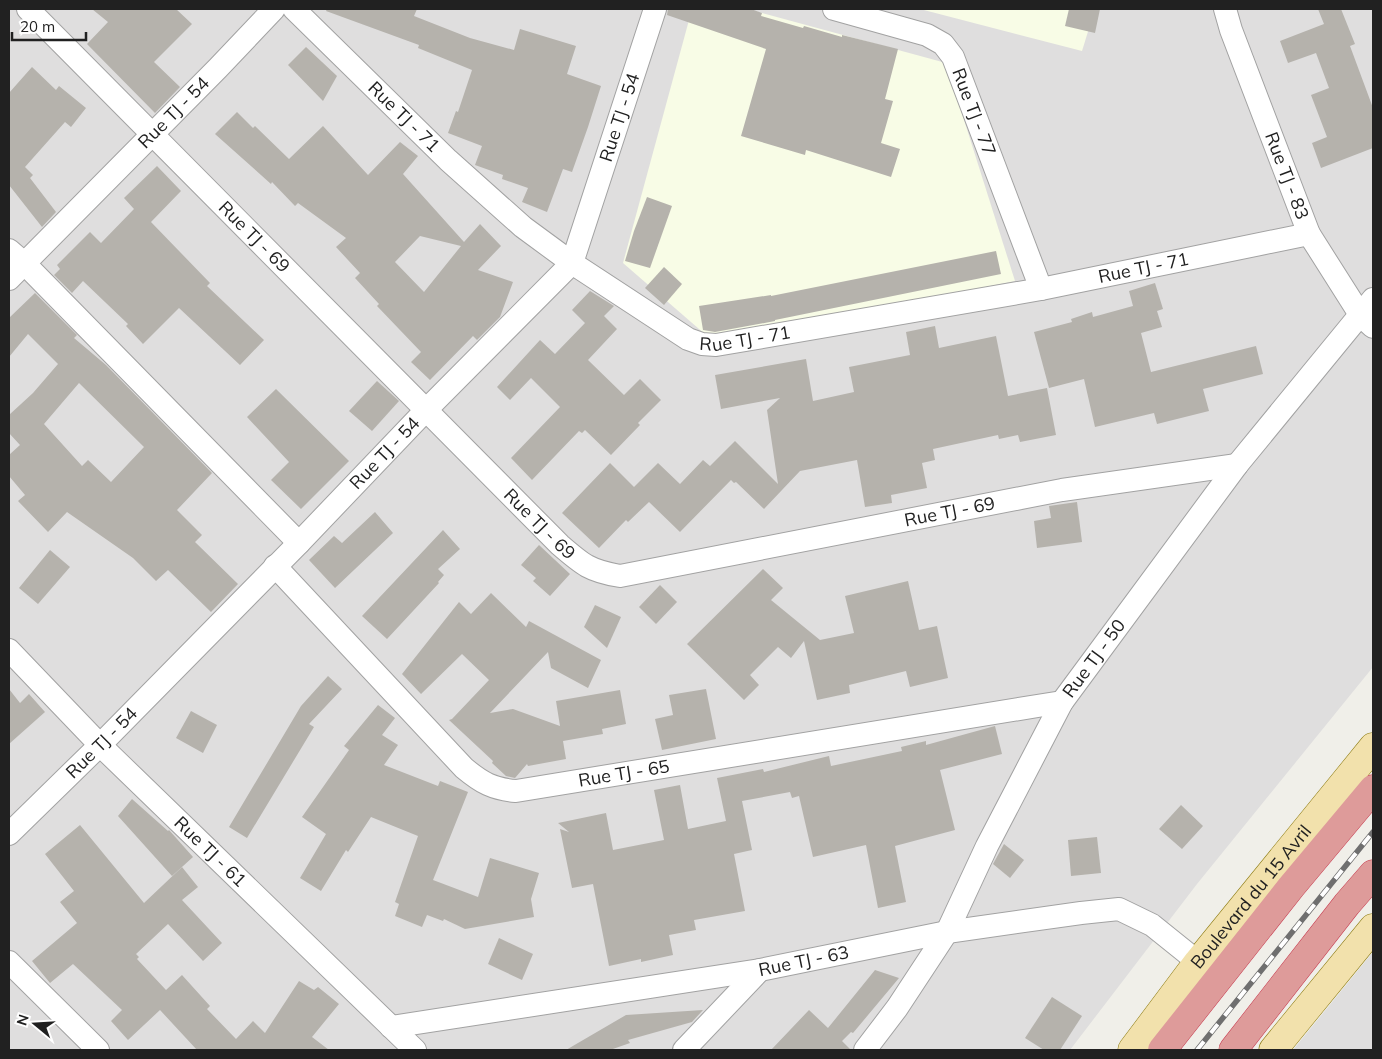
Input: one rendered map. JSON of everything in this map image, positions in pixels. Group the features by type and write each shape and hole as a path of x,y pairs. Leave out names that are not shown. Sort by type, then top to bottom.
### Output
{"highway":[{"name":"Boulevard du 15 Avril","path":"1162,1050 1291,887 1373,789"},
{"path":"1233,1050 1347,904 1373,874"}],"main road":[{"name":"Boulevard du 15 Avril","path":"1132,1050 1198,962 1373,747"},
{"path":"1273,1050 1373,928"}],"street":[{"name":"Rue TJ - 69","path":"28,9 560,545 580,562 598,572 620,576 1062,490 1237,466"},
{"name":"Rue TJ - 54","path":"14,264 153,133 274,9"},
{"name":"Rue TJ - 71","path":"294,9 448,160 523,227 572,263 688,339 702,344 716,345 1041,288 1308,234"},
{"name":"Rue TJ - 54","path":"9,834 100,746 572,263 654,9"},
{"name":"Rue TJ - 77","path":"834,9 928,35 943,44 953,57 1041,288"},
{"name":"Rue TJ - 83","path":"1225,9 1231,30 1308,234 1369,314"},
{"path":"14,264 299,543"},
{"name":"Rue TJ - 50","path":"865,1050 947,932 987,846 1062,702 1237,466 1369,314"},
{"name":"Rue TJ - 65","path":"275,566 464,768 478,780 497,790 516,791 1062,702"},
{"name":"Rue TJ - 61","path":"9,650 100,746 416,1050"},
{"name":"Rue TJ - 63","path":"392,1027 760,970 947,932 1119,909 1152,925 1198,962"},
{"path":"9,962 98,1050"},
{"path":"684,1050 760,970"}],"shaded area":[{"path":"9,9 1373,9 1373,667 1197,884 1070,1050 9,1050"},
{"path":"692,9 747,9 946,63 1015,281 714,342 623,263"},
{"path":"920,9 1095,9 1082,51"},
{"path":"1373,952 1373,1050 1293,1050"}],"building":[{"path":"92,9 176,9 192,24 154,62 180,87 155,113 87,44 108,22"},
{"path":"327,9 417,9 414,16 470,38 514,50 520,29 576,46 567,74 601,86 572,172 563,169 547,212 522,202 528,188 502,179 503,175 475,165 482,146 448,133 456,111 458,112 472,70 418,48 419,45 326,11"},
{"path":"668,9 751,9 762,13 761,16 803,28 804,26 842,37 842,35 898,49 885,99 893,101 881,143 900,149 891,177 806,150 805,155 741,136 766,49 667,15"},
{"path":"1069,9 1100,9 1095,33 1065,26"},
{"path":"1318,9 1341,9 1355,44 1350,46 1373,108 1373,148 1321,168 1312,143 1327,137 1311,95 1329,88 1316,53 1288,63 1280,41 1324,24"},
{"path":"306,47 337,76 323,101 288,65"},
{"path":"32,67 56,90 59,86 86,108 71,127 65,122 25,167 33,175 30,178 56,212 42,227 9,185 9,93"},
{"path":"237,112 253,128 255,126 289,159 323,126 368,175 400,142 418,156 403,174 464,242 480,224 501,246 478,270 513,282 500,317 477,340 473,336 430,380 411,362 421,352 377,306 379,304 355,278 360,273 336,247 346,238 298,203 295,206 272,182 271,184 215,134","holes":["420,236 461,246 424,292 395,262"]},
{"path":"157,166 181,191 151,222 210,283 207,286 264,340 240,365 179,308 143,344 126,326 128,324 83,281 72,293 54,275 60,269 57,265 90,232 101,243 134,209 124,198"},
{"path":"647,197 672,206 650,268 625,261"},
{"path":"996,251 1001,274 775,321 715,332 703,330 699,306 771,296"},
{"path":"664,267 682,284 664,305 645,288"},
{"path":"1155,283 1163,309 1157,311 1162,327 1141,333 1151,372 1256,346 1263,374 1203,389 1209,411 1157,424 1154,413 1095,427 1084,379 1049,388 1034,332 1072,322 1071,319 1092,312 1093,317 1133,306 1129,291"},
{"path":"590,291 614,306 604,316 617,329 588,360 624,395 640,379 661,400 638,423 640,425 611,455 585,430 582,433 579,431 532,480 511,458 560,407 531,378 510,400 497,387 540,340 555,354 585,323 572,310"},
{"path":"35,293 77,335 74,338 106,365 212,473 177,510 202,535 195,542 238,584 211,612 168,570 156,581 133,558 67,512 48,532 18,501 25,495 9,476 9,455 20,445 9,433 9,415 33,393 58,364 28,334 9,357 9,318","holes":["79,383 144,447 111,482 88,460 82,466 44,424"]},
{"path":"935,326 939,348 996,336 1008,396 1047,388 1056,435 1020,442 1018,435 999,439 998,435 933,449 935,460 922,463 927,488 891,495 892,503 865,507 857,460 800,471 764,509 736,482 734,483 731,480 680,532 649,502 628,522 626,520 599,548 562,513 610,463 634,487 658,463 680,484 703,460 710,466 735,441 778,484 767,410 780,398 721,409 715,375 806,359 813,401 854,392 849,367 910,355 906,332"},
{"path":"377,381 399,401 372,431 349,411"},
{"path":"276,389 349,461 301,509 271,480 289,462 247,417"},
{"path":"1077,502 1082,542 1037,548 1034,521 1051,518 1049,506"},
{"path":"375,512 393,533 335,588 309,560 334,536 342,543"},
{"path":"443,530 460,549 438,569 444,575 439,583 387,639 362,616"},
{"path":"539,545 570,574 550,596 533,581 536,578 521,565"},
{"path":"50,550 70,567 38,604 19,588"},
{"path":"763,569 783,588 771,600 820,640 854,633 845,596 908,581 919,630 937,626 948,678 910,687 906,671 849,685 850,693 817,700 804,641 791,658 778,647 750,675 759,685 744,700 687,644"},
{"path":"660,585 677,602 656,624 639,607"},
{"path":"491,593 526,627 529,621 601,660 588,688 551,668 548,652 490,713 513,709 560,726 556,701 620,690 626,724 602,729 603,734 563,741 566,759 528,766 527,764 515,778 506,776 492,763 493,761 449,720 489,680 462,654 421,694 402,674 459,602 471,614"},
{"path":"595,605 621,617 607,648 584,627"},
{"path":"328,676 342,689 309,724 314,727 247,838 229,827 301,706"},
{"path":"9,689 20,703 29,694 45,712 9,744"},
{"path":"706,689 716,739 662,750 655,719 673,715 669,695"},
{"path":"378,705 395,718 382,735 398,745 384,765 438,786 440,781 468,792 433,880 478,897 490,858 539,873 531,899 534,917 465,929 444,919 443,921 427,915 422,927 395,916 399,904 395,902 418,836 371,817 348,852 346,850 321,891 300,878 326,834 302,817 349,750 344,746"},
{"path":"191,711 217,725 203,753 176,738"},
{"path":"995,726 1002,754 940,770 955,830 895,846 906,902 878,908 866,845 813,857 799,796 792,798 790,792 742,801 752,850 734,854 745,911 694,920 696,930 669,935 673,955 609,966 593,884 572,888 560,829 569,832 558,823 606,813 613,850 664,840 654,790 680,785 688,829 726,821 717,778 763,769 764,772 829,756 831,766 902,751 901,747 926,741 926,745"},
{"path":"132,799 169,830 193,857 172,876 118,816"},
{"path":"1181,805 1203,826 1182,849 1159,829"},
{"path":"80,825 144,903 182,867 198,887 182,900 222,943 203,961 168,924 136,954 139,957 137,959 166,990 182,975 210,1006 207,1009 236,1039 253,1021 265,1033 299,981 314,990 318,987 339,1004 312,1037 329,1050 197,1050 160,1010 128,1040 111,1021 122,1010 73,964 50,983 32,961 77,923 60,902 74,891 45,854"},
{"path":"1097,837 1101,873 1071,876 1068,840"},
{"path":"1004,844 1024,860 1010,878 993,864"},
{"path":"499,938 533,954 522,980 488,964"},
{"path":"875,970 899,978 853,1033 851,1032 842,1041 851,1050 771,1050 809,1010 828,1028"},
{"path":"1052,997 1082,1016 1060,1050 1044,1050 1025,1038"},
{"path":"703,1010 692,1022 628,1040 630,1043 610,1050 566,1050 626,1015"}],"railway":[{"path":"1197,1050 1373,832"}]}
